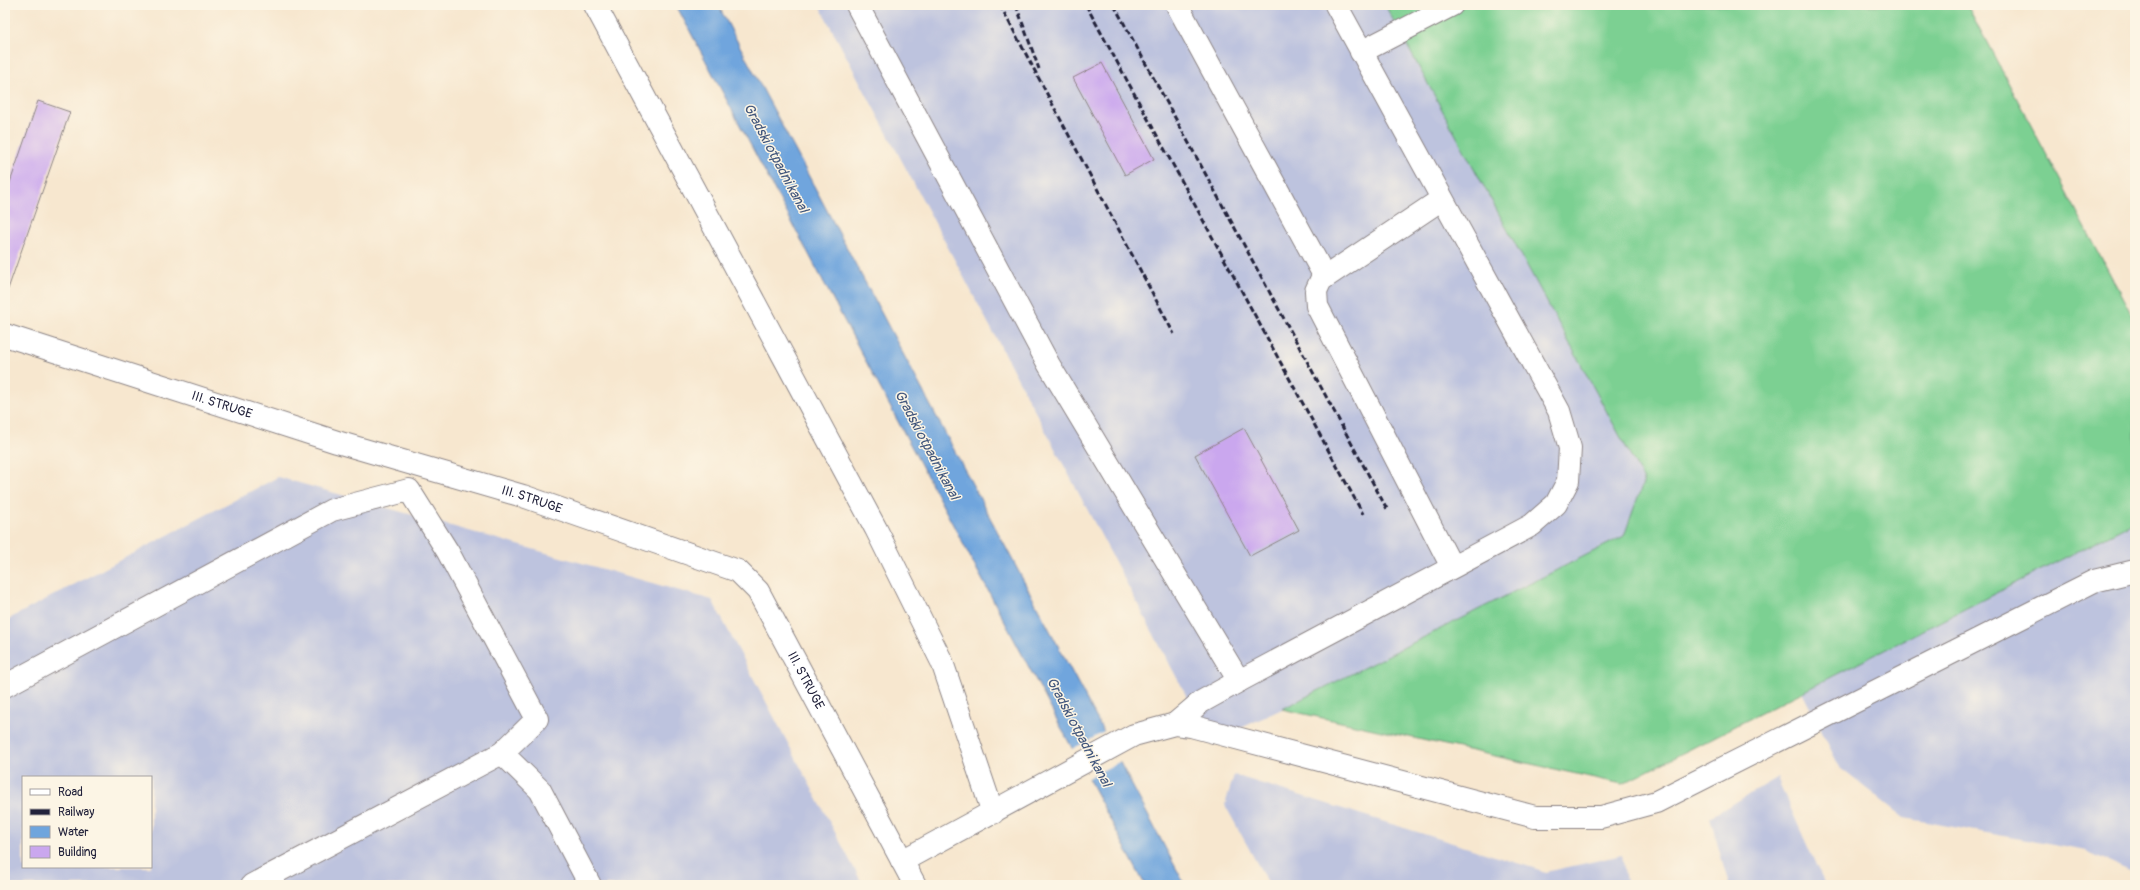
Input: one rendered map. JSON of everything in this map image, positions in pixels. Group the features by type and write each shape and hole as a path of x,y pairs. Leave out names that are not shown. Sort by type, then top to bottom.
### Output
{"street":[{"path":"595,5 876,529 942,662 993,813"},
{"path":"857,5 1049,365 1239,681"},
{"path":"1177,5 1325,277"},
{"path":"1175,724 1201,702 1532,525 1556,504 1568,481 1570,448 1560,411 1336,5"},
{"path":"1361,52 1452,5"},
{"path":"1442,199 1325,277 1321,280 1316,291 1317,306 1452,567"},
{"name":"III. STRUGE","path":"5,335 337,442 523,496 738,571 758,592 915,885"},
{"path":"5,686 332,510 409,490 448,552 537,719 502,753 252,885"},
{"path":"902,861 993,813 1134,735 1175,724 1191,726 1535,817 1601,817 1656,802 2094,581 2135,571"},
{"path":"502,753 540,790 590,885"}],"shaded area":[{"path":"819,5 1385,5 1644,480 1624,536 1282,709 1211,742"},
{"path":"278,477 712,600 863,885 5,885 5,621"},
{"path":"2135,522 2135,873 2086,851 1904,818 1840,768 1802,692"},
{"path":"1234,775 1546,872 1622,855 1626,882 1634,885 1269,885 1225,805"},
{"path":"1777,778 1825,885 1729,885 1710,817"}],"green space":[{"path":"1385,5 1967,5 2135,321 2135,522 1622,784 1282,709 1624,536 1644,480"}],"water":[{"name":"Gradski otpadni kanal","path":"676,5 718,5 1185,885 1145,885"}],"pier":[{"path":"1106,731 1121,761 1086,779 1070,750"}],"building":[{"path":"1102,63 1154,159 1125,175 1073,78"},
{"path":"38,101 70,112 8,289 5,288 5,197"},
{"path":"1244,428 1299,530 1250,556 1195,455"}],"railway":[{"path":"1000,5 1174,334"},
{"path":"1016,5 1039,69"},
{"path":"1086,5 1363,514"},
{"path":"1114,5 1387,509"}]}
